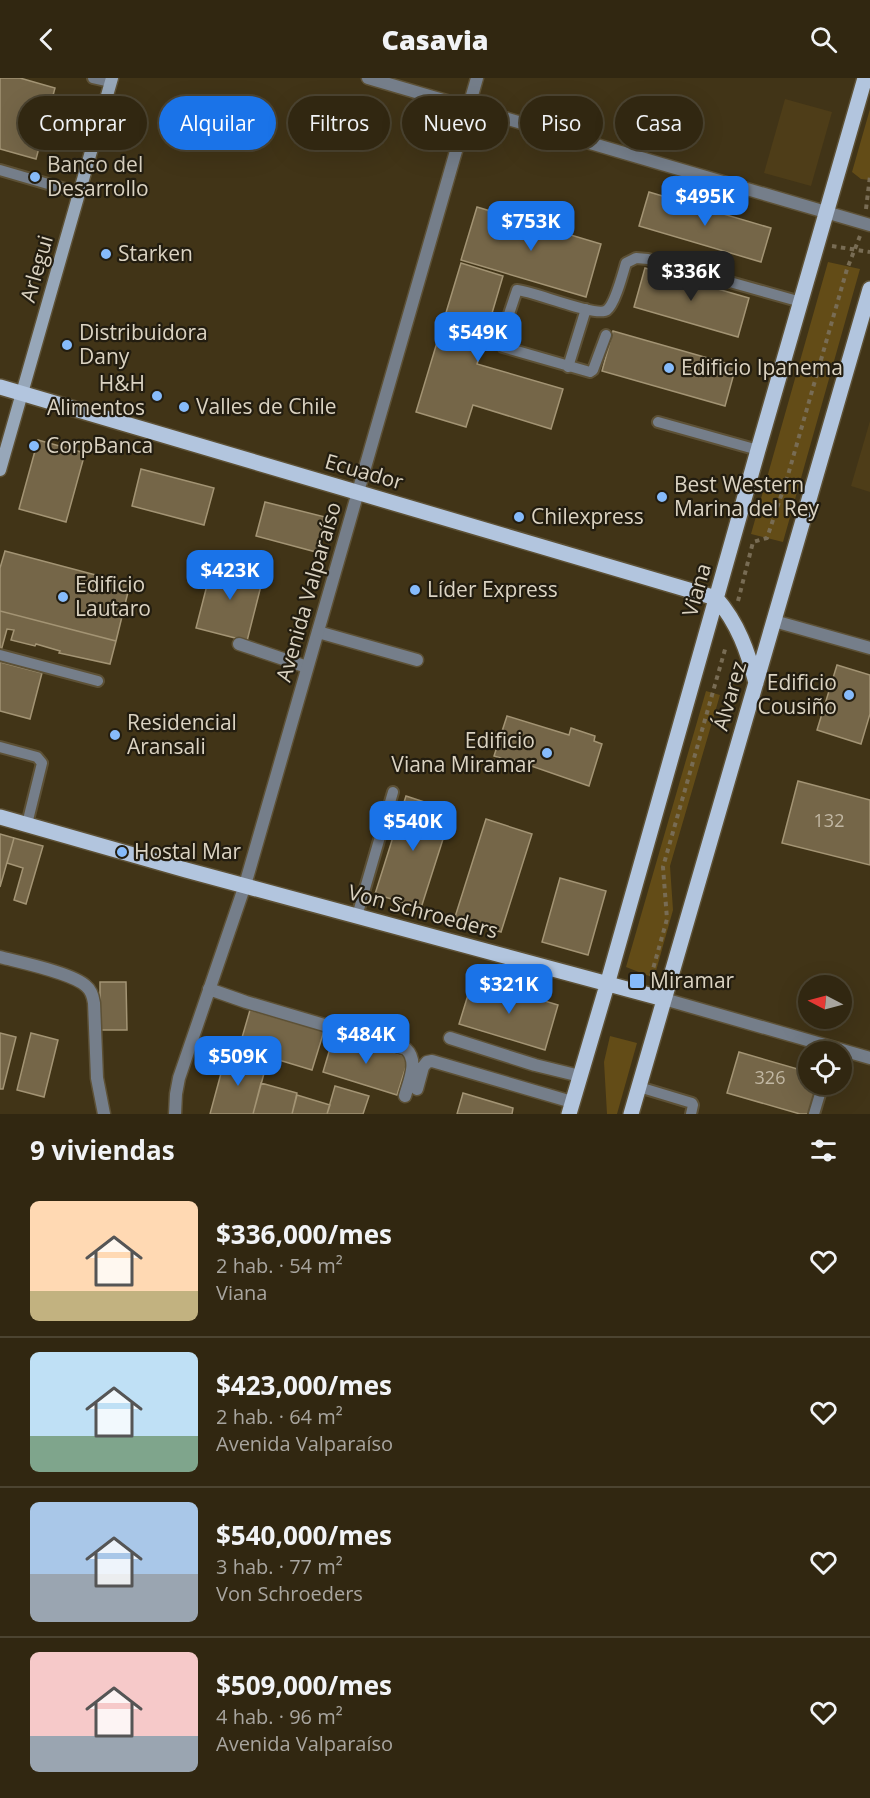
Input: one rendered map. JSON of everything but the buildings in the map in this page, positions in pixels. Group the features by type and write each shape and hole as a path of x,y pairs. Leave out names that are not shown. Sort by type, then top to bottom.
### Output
{"main road":[{"name":"Viana","path":"571,1108 865,78"},
{"name":"Arlegui","path":"0,470 111,80"},
{"name":"Álvarez","path":"631,1114 870,289"},
{"name":"Ecuador","path":"0,387 716,598"},
{"path":"716,598 733,621 748,652 756,683"},
{"name":"Von Schroeders","path":"0,817 664,999"}],"street":[{"path":"368,78 433,96"},
{"name":"Avenida Valparaíso","path":"472,96 477,78"},
{"path":"508,118 867,224"},
{"name":"Avenida Valparaíso","path":"175,1114 179,1078 245,885 456,150"},
{"path":"774,621 870,648"},
{"path":"318,632 417,660"},
{"path":"239,644 308,667"},
{"path":"0,957 75,979 87,986 91,992 94,1003 97,1078 104,1114"},
{"path":"209,989 406,1049 412,1056 413,1062 405,1096"},
{"name":"Von Schroeders","path":"664,999 805,1041"},
{"path":"450,1038 535,1065 580,1076"},
{"name":"Von Schroeders","path":"852,1054 870,1058"},
{"path":"417,1089 423,1067 427,1062 432,1061 571,1108"}],"lane":[{"path":"93,78 111,80"},
{"path":"0,170 79,193"},
{"path":"606,334 592,370 586,372 503,347 500,341 517,290 599,312 608,310 627,263 636,258 648,259 801,302"},
{"path":"568,367 586,309"},
{"path":"658,422 758,450"},
{"path":"0,655 98,681"},
{"path":"0,747 37,757 42,763 27,824"},
{"path":"357,916 393,792"},
{"path":"639,1087 692,1103 691,1114"},
{"path":"814,1114 820,1095"}],"path":[{"path":"648,987 667,919 663,867 733,621 753,542 767,538 847,269 867,224 870,176"},
{"path":"818,240 829,246 870,252"}],"shaded area":[{"path":"785,99 832,112 811,186 764,173"},
{"path":"870,109 870,180 861,179 852,172"},
{"path":"828,262 860,269 783,542 751,534"},
{"path":"870,421 870,492 851,486"},
{"path":"706,691 720,695 670,866 673,910 654,978 626,967"},
{"path":"610,1036 637,1043 617,1114 607,1114 604,1062"}],"place":[{"name":"Banco del Desarrollo","path":"35,177"},
{"name":"Starken","path":"106,254"},
{"name":"Distribuidora Dany","path":"67,345"},
{"name":"Edificio Ipanema","path":"669,368"},
{"name":"H&H Alimentos","path":"157,396"},
{"name":"Valles de Chile","path":"184,407"},
{"name":"CorpBanca","path":"34,446"},
{"name":"Best Western Marina del Rey","path":"662,497"},
{"name":"Chilexpress","path":"519,517"},
{"name":"Líder Express","path":"415,590"},
{"name":"Edificio Lautaro","path":"63,597"},
{"name":"Edificio Cousiño","path":"849,695"},
{"name":"Residencial Aransali","path":"115,735"},
{"name":"Edificio Viana Miramar","path":"547,753"},
{"name":"Hostal Mar","path":"122,852"},
{"name":"Miramar","path":"637,981"}]}
